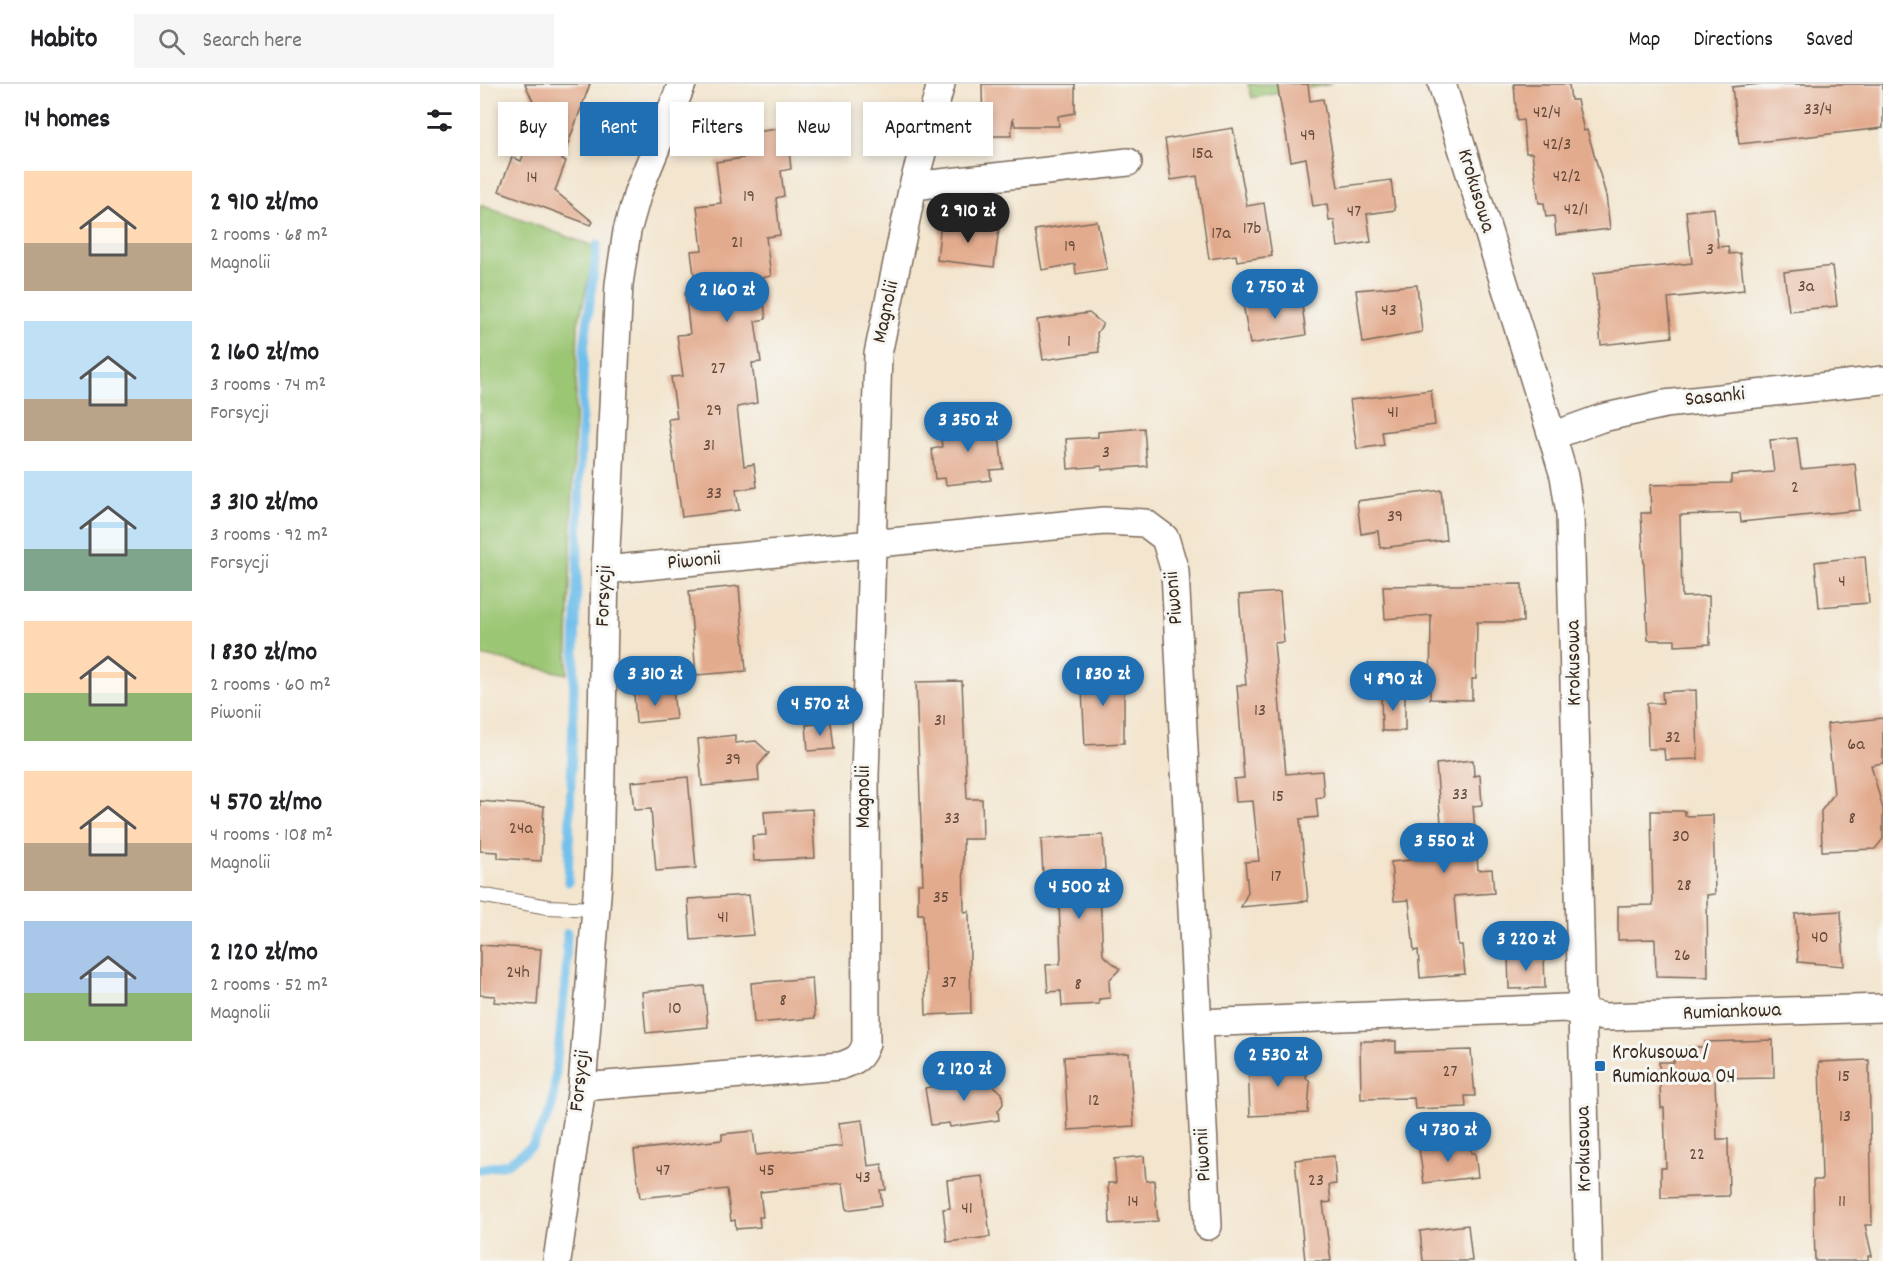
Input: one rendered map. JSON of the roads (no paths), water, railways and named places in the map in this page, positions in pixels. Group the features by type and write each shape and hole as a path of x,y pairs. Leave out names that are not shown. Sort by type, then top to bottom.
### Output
{"street":[{"name":"Forsycji","path":"557,1261 582,1087 599,869 605,570 619,284 626,241 638,192 682,84"},
{"name":"Magnolii","path":"582,1087 840,1066 855,1061 863,1052 866,1043 865,776 870,546 878,354 914,186 941,84"},
{"name":"Krokusowa","path":"1442,84 1564,476 1573,555 1588,1261"},
{"path":"914,186 1128,162"},
{"name":"Sasanki","path":"1552,436 1602,418 1665,404 1883,380"},
{"name":"Piwonii","path":"605,570 870,546 1104,521 1145,523 1165,538 1174,571 1208,1226"},
{"name":"Rumiankowa","path":"1198,1023 1565,1008 1604,1017 1883,1008"}],"lane":[{"path":"480,895 548,907 596,909"}],"waterway":[{"path":"568,882 584,350 597,245"},
{"path":"480,1169 507,1164 532,1146 552,1109 566,977 567,933"}],"place":[{"name":"Krokusowa / Rumiankowa 04","path":"1600,1066"}]}
